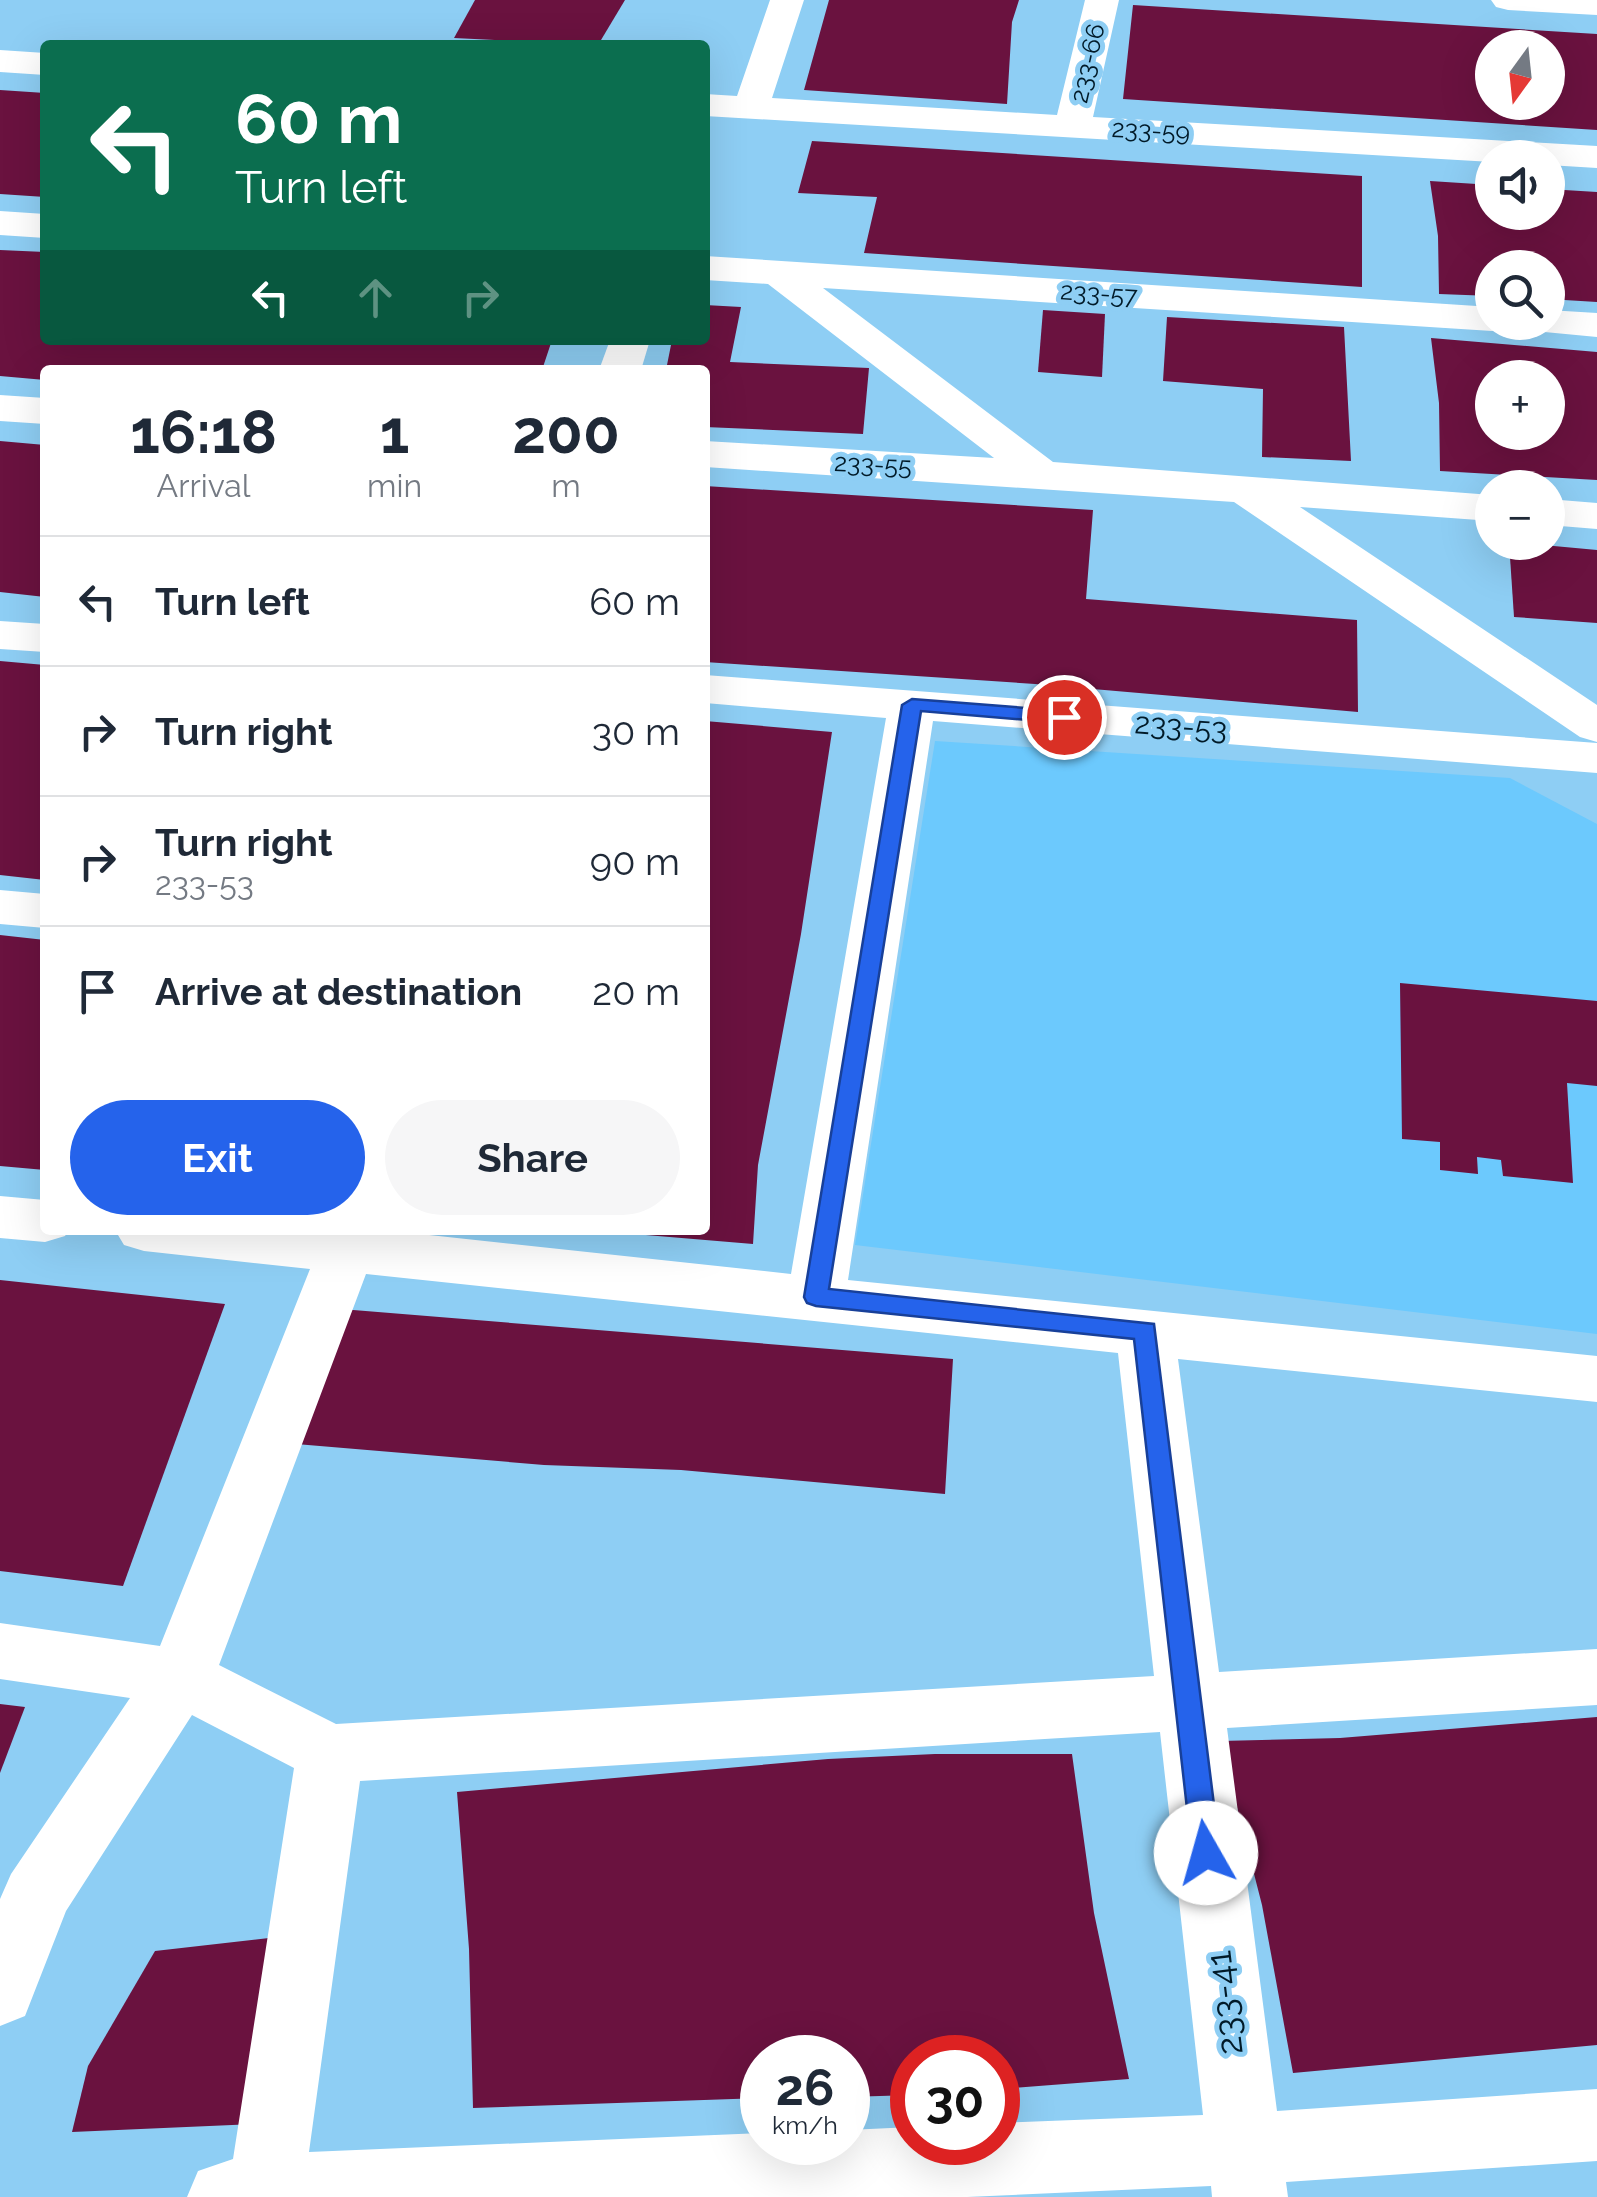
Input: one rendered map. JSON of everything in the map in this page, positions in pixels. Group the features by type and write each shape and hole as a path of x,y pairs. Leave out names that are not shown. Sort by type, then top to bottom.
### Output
{"street":[{"path":"751,108 786,0"},
{"name":"233-66","path":"1072,126 1102,0"},
{"path":"1508,0 1597,5"},
{"path":"0,61 40,64"},
{"name":"233-59","path":"710,106 1597,158"},
{"path":"0,223 40,226"},
{"name":"233-57","path":"710,268 1475,317"},
{"path":"779,273 1042,474"},
{"path":"1565,323 1597,325"},
{"path":"0,408 40,410"},
{"name":"233-55","path":"710,454 1042,474 1475,507"},
{"path":"1246,490 1597,727"},
{"path":"1565,513 1597,516"},
{"path":"0,634 40,638"},
{"name":"233-53","path":"710,689 1597,758"},
{"path":"816,1297 912,705"},
{"path":"0,907 40,911"},
{"path":"0,1217 40,1221"},
{"path":"259,1235 351,1239 816,1297 1597,1379"},
{"path":"0,1993 36,1896 182,1677 351,1239"},
{"name":"233-41","path":"1145,1331 1246,2173"},
{"path":"0,1650 182,1677 330,1754 1597,1678"},
{"path":"330,1754 245,2194 1246,2173 1597,2124"}],"shaded area":[{"path":"935,741 1510,778 1597,824 1597,1334 855,1245"}],"building":[{"path":"475,0 625,0 601,40 454,38"},
{"path":"829,0 1019,0 1012,22 1007,104 804,90"},
{"path":"1133,5 1533,30 1475,30 1475,120 1565,120 1565,32 1597,34 1597,130 1123,99"},
{"path":"0,90 40,93 40,197 0,194"},
{"path":"812,141 1362,176 1362,287 864,253 877,197 798,193"},
{"path":"1430,181 1475,184 1475,230 1565,230 1565,190 1597,192 1597,302 1565,300 1565,250 1475,250 1475,295 1439,294 1438,236"},
{"path":"0,250 40,252 40,345 550,345 544,365 40,365 40,380 0,376"},
{"path":"710,305 741,307 730,362 869,368 863,434 710,427 710,365 667,365 671,345 710,345"},
{"path":"1043,310 1105,314 1102,377 1038,372"},
{"path":"1167,317 1344,327 1351,461 1262,457 1263,389 1163,381"},
{"path":"1431,338 1597,352 1597,480 1565,478 1565,470 1440,471 1439,403"},
{"path":"0,441 40,445 40,596 0,592"},
{"path":"710,486 1093,510 1086,599 1357,620 1358,712 1035,684 710,662"},
{"path":"1565,547 1597,550 1597,623 1514,617 1510,560 1565,560"},
{"path":"0,661 40,665 40,879 0,875"},
{"path":"710,721 832,732 801,934 758,1165 753,1244 646,1235 710,1235"},
{"path":"0,935 40,939 40,1170 0,1166"},
{"path":"1400,983 1597,1001 1597,1086 1567,1083 1573,1183 1503,1176 1501,1160 1477,1157 1478,1174 1440,1170 1440,1142 1402,1139"},
{"path":"0,1280 225,1304 123,1586 0,1571"},
{"path":"341,1309 953,1359 945,1494 681,1470 544,1465 296,1444"},
{"path":"0,1704 25,1707 0,1773"},
{"path":"1597,1717 1597,2045 1293,2073 1262,1905 1220,1741 1340,1738"},
{"path":"1072,1754 1094,1913 1129,2079 1020,2087 1020,2035 890,2035 890,2096 870,2096 870,2035 740,2035 740,2099 473,2108 469,1949 457,1792 828,1759"},
{"path":"269,1938 255,2124 72,2132 88,2066 155,1951"}],"route":[{"path":"1064,717 912,705 816,1297 1145,1331 1206,1853"}]}
